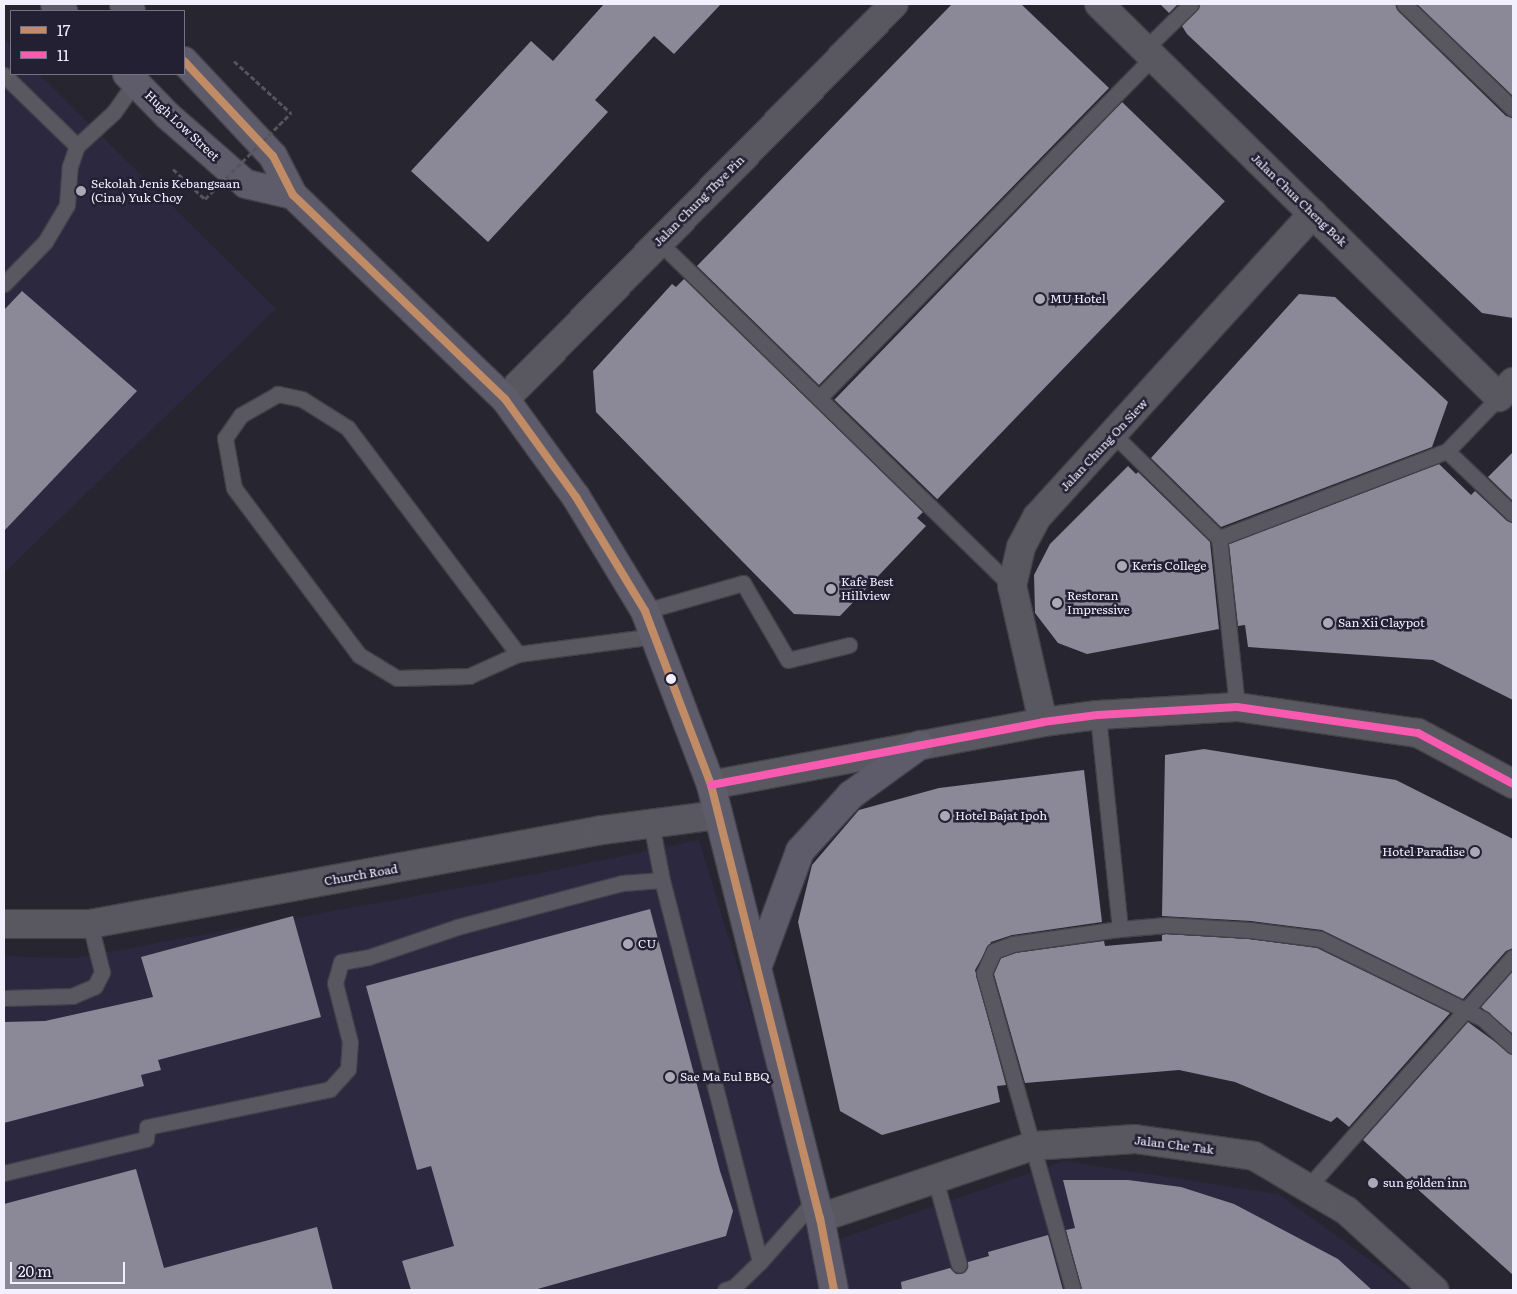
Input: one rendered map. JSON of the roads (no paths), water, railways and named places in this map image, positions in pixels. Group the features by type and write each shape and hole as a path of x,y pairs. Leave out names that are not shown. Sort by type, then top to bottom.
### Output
{"highway":[{"path":"185,62 273,156 293,195 505,398 576,497 645,611 711,785 817,1209 834,1290"},
{"name":"Hugh Low Street","path":"131,78 246,184 293,195"},
{"path":"757,968 800,852 851,795 920,745"}],"street":[{"name":"Jalan Chung Thye Pin","path":"505,398 894,4"},
{"name":"Jalan Chua Cheng Bok","path":"1099,4 1313,214 1506,390"},
{"name":"Jalan Chung On Siew","path":"1043,722 1012,586 1021,548 1037,517 1313,214"},
{"path":"711,785 1043,722 1098,714 1238,707 1418,733 1513,784"},
{"name":"Church Road","path":"4,924 90,924 651,823 718,815"},
{"name":"Jalan Che Tak","path":"817,1209 934,1180 1033,1146 1135,1139 1254,1156 1347,1211 1434,1290"}],"lane":[{"path":"819,398 1149,53 1190,4"},
{"path":"1404,4 1513,109"},
{"path":"4,75 77,146"},
{"path":"4,284 45,242 67,205 70,166 77,146 114,112 131,78"},
{"path":"660,242 1012,586"},
{"path":"1219,538 1446,450 1506,390"},
{"path":"518,654 348,428 302,399 278,394 241,415 225,438 234,488 359,655 397,678 469,676 518,654 655,636"},
{"path":"1113,434 1219,538 1238,707"},
{"path":"1446,450 1513,514"},
{"path":"645,611 743,583 788,660 849,645"},
{"path":"1098,714 1120,929"},
{"path":"651,823 662,880 760,1262"},
{"path":"4,1173 146,1139 147,1127 330,1089 348,1069 350,1042 335,983 341,962 369,957 457,927 622,883 662,880"},
{"path":"4,998 72,996 95,986 102,972 90,924"},
{"path":"1073,1290 984,974 987,962 994,951 1013,944 1120,929 1166,926 1250,930 1320,939 1483,1019 1513,1046"},
{"path":"1308,1187 1513,957"},
{"path":"934,1180 959,1265"},
{"path":"731,1289 817,1209"}],"place":[{"name":"Sekolah Jenis Kebangsaan (Cina) Yuk Choy","path":"81,191"},
{"name":"MU Hotel","path":"1040,299"},
{"name":"Keris College","path":"1122,566"},
{"name":"Kafe Best Hillview","path":"831,589"},
{"name":"Restoran Impressive","path":"1057,603"},
{"name":"San Xii Claypot","path":"1328,623"},
{"name":"Hotel Bajat Ipoh","path":"945,816"},
{"name":"Hotel Paradise","path":"1475,852"},
{"name":"CU","path":"628,944"},
{"name":"Sae Ma Eul BBQ","path":"670,1077"},
{"name":"sun golden inn","path":"1373,1183"}]}
